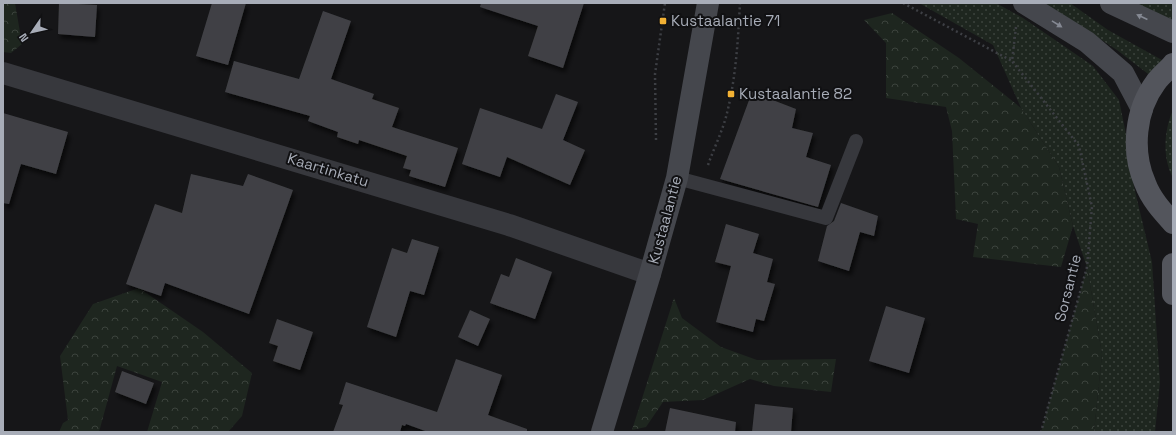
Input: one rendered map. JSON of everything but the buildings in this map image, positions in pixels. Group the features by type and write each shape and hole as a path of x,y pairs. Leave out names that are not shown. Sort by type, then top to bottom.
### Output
{"main road":[{"name":"Kustaalantie","path":"602,432 650,274 677,178 708,3"},
{"path":"1024,3 1087,42 1123,73 1142,109"},
{"path":"1111,3 1173,32"},
{"path":"1173,64 1156,82 1142,109 1137,133 1138,159 1144,183 1157,205 1173,223"},
{"path":"1173,264 1173,294"}],"street":[{"name":"Kaartinkatu","path":"3,73 509,225 650,274"}],"lane":[{"path":"677,178 826,218 856,142"}],"path":[{"path":"656,142 655,74 665,3"},
{"path":"903,3 1012,61 1016,25"},
{"name":"Sorsantie","path":"1012,61 1079,146 1092,207 1087,267 1040,432"}],"green space":[{"path":"3,3 15,3 22,44 11,53 3,52"},
{"path":"919,3 996,3 1023,18 1093,66 1119,100 1128,144 1134,187 1152,262 1160,382 1155,432 1094,432 1102,354 1087,267 1073,226 1059,167 1021,108 993,45"},
{"path":"1045,3 1070,3 1108,30 1162,60 1152,77 1117,50"},
{"path":"1129,3 1173,3 1173,20"},
{"path":"892,13 959,58 1021,108 1059,167 1073,226 1061,267 973,257 978,224 956,219 952,131 946,107 886,98 886,43 864,20"},
{"path":"1173,110 1173,178 1167,162 1166,135"},
{"path":"1087,267 1102,354 1094,432 1041,432"},
{"path":"139,288 203,332 252,373 242,416 228,432 147,432 162,382 117,366 99,432 59,432 63,423 68,420 60,356 93,304"},
{"path":"674,298 682,318 721,347 757,360 836,359 831,392 774,386 750,379 703,400 663,402 646,427 632,430"}],"place":[{"name":"Kustaalantie 71","path":"663,21"},
{"name":"Kustaalantie 82","path":"731,94"}]}
